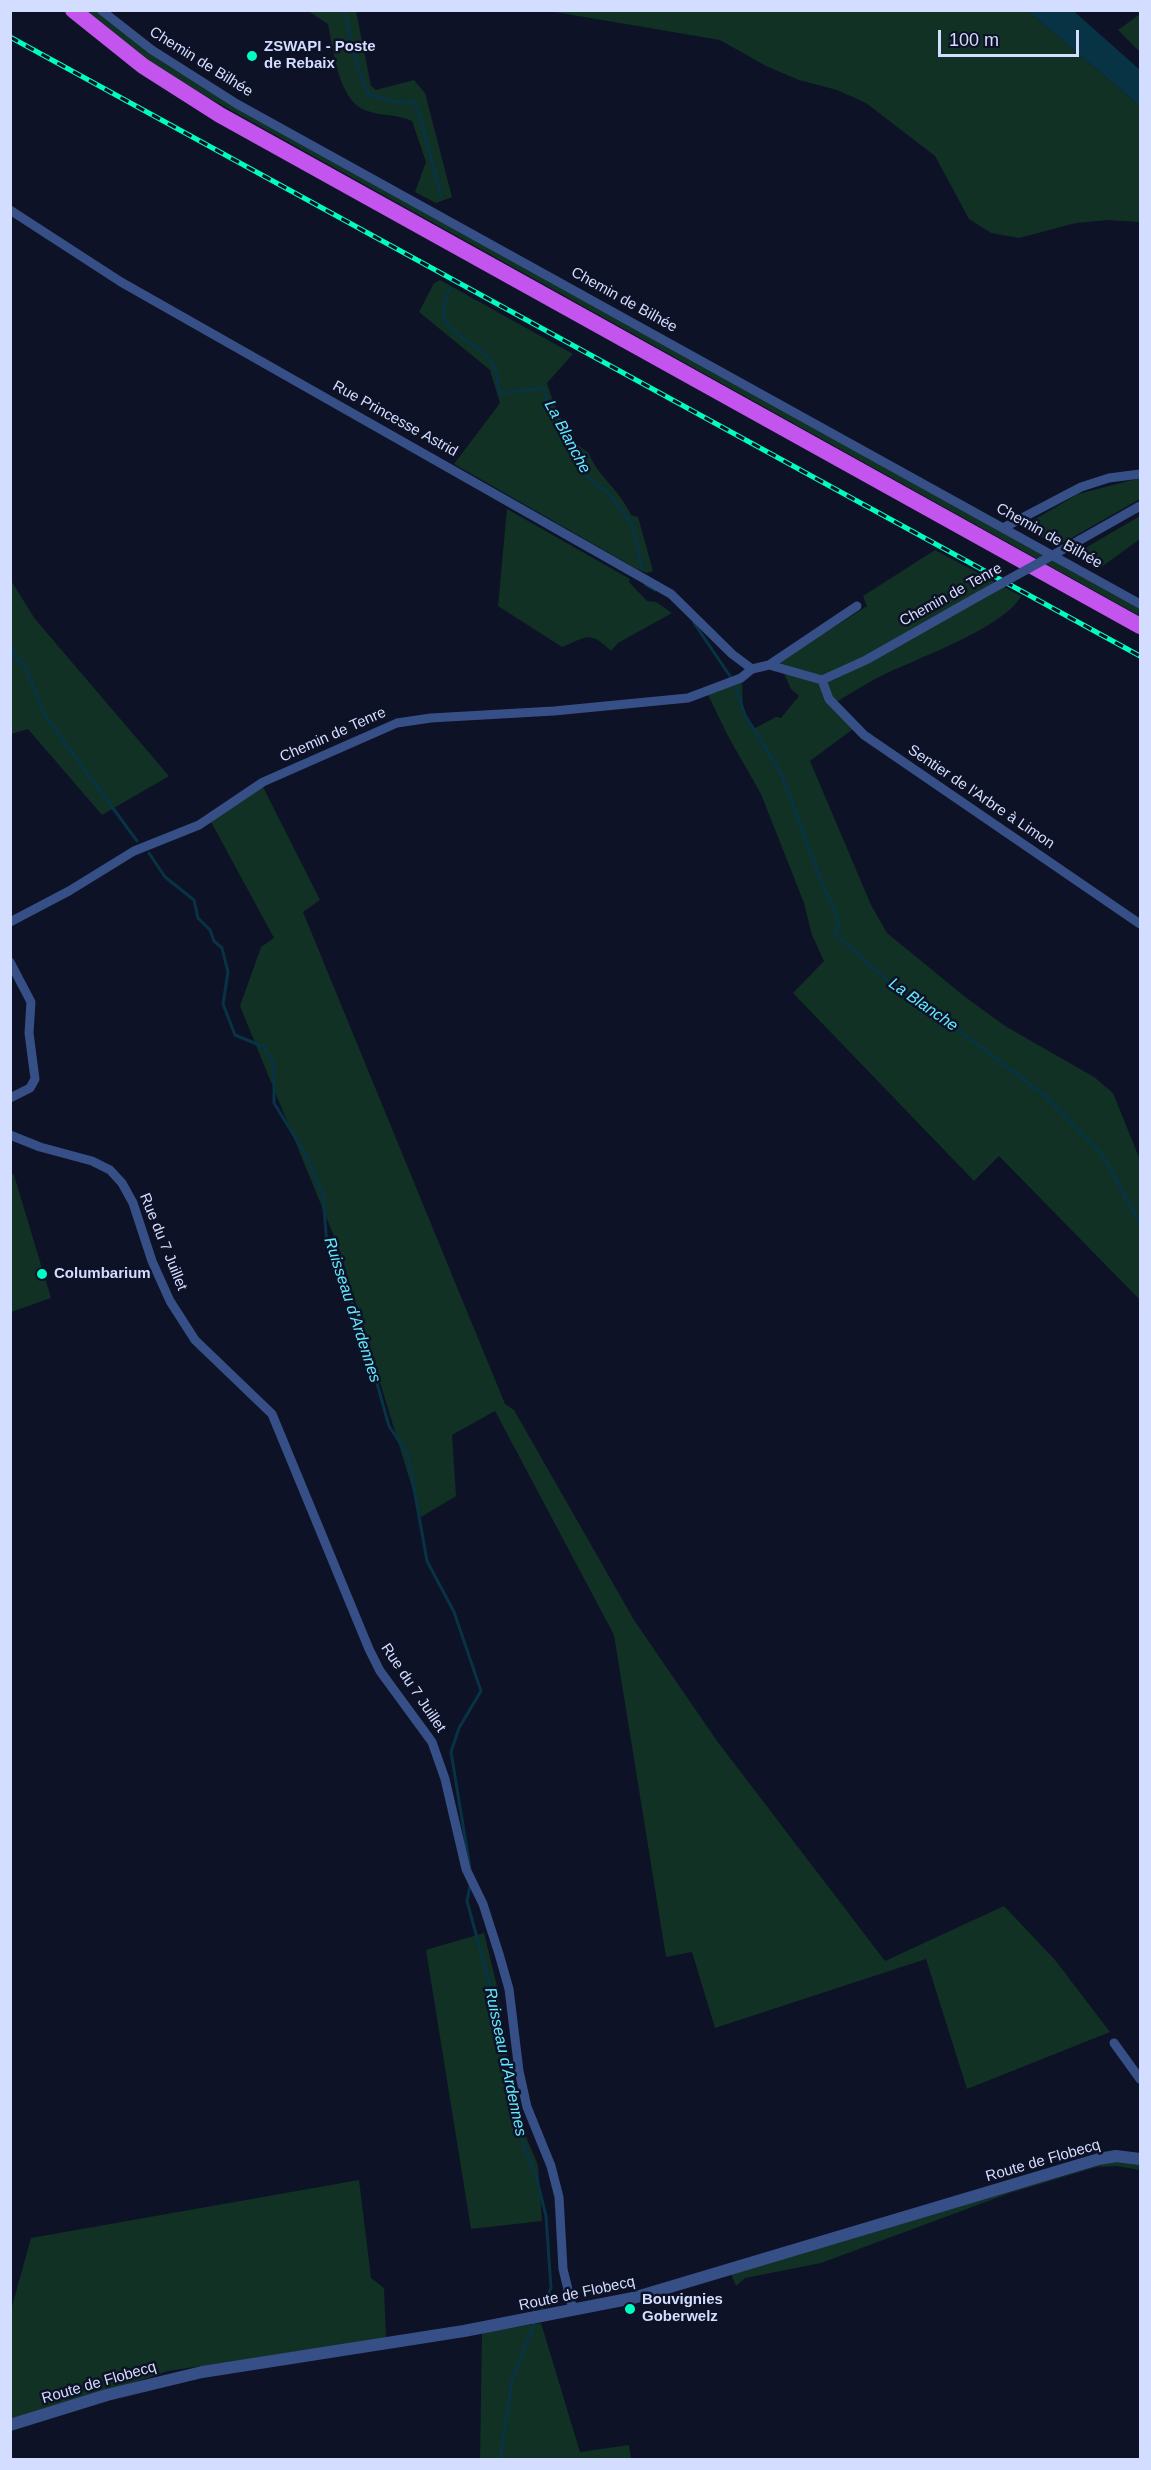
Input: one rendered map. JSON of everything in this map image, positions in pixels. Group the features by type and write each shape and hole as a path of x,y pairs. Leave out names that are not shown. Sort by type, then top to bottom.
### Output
{"highway":[{"path":"73,10 142,66 220,116 1140,627"}],"street":[{"name":"Chemin de Bilhée","path":"101,10 152,50 237,104 1140,604"},
{"name":"Rue Princesse Astrid","path":"10,210 121,282 671,594 732,654 752,669"},
{"path":"1003,528 1080,487 1109,478 1140,474"},
{"name":"Chemin de Tenre","path":"769,665 822,680 866,660 1140,506"},
{"name":"Chemin de Tenre","path":"10,922 141,847 199,825 263,783 397,723 431,718 554,711 688,698 741,678 752,669 769,665 857,606"},
{"name":"Sentier de l'Arbre à Limon","path":"822,680 829,699 864,735 1140,924"},
{"path":"10,962 31,1002 29,1034 35,1079 30,1088 10,1098"},
{"name":"Rue du 7 Juillet","path":"10,1135 40,1147 92,1161 110,1170 122,1183 133,1203 152,1261 170,1301 195,1340 272,1414 369,1649 380,1671 432,1742 445,1779 466,1869 483,1904 509,1989 519,2071 527,2107 551,2166 559,2197 562,2269 573,2310"},
{"path":"1114,2043 1140,2079"},
{"name":"Route de Flobecq","path":"10,2425 118,2392 202,2372 464,2331 662,2290 1099,2159 1116,2156 1140,2159"}],"green space":[{"path":"86,11 95,11 162,62 245,112 1140,609 1140,616 209,98 141,56"},
{"path":"308,11 356,11 371,86 376,90 414,80 425,93 452,197 436,203 415,192 426,162 412,121 373,113 357,106 349,97 338,73 328,24"},
{"path":"549,11 1028,11 1140,106 1140,222 1108,220 1076,223 1019,238 991,233 969,219 935,156 866,103 837,90 799,80 766,66 720,40"},
{"path":"1140,14 1140,52 1118,30"},
{"path":"440,280 573,354 547,383 558,411 574,440 588,452 631,515 638,517 653,571 647,573 637,569 454,464 500,403 490,370 419,312 434,283"},
{"path":"1140,478 1140,499 1059,545 1039,536 1032,521 1078,494"},
{"path":"507,509 630,579 629,582 647,601 656,602 672,613 618,643 611,651 598,640 588,637 562,647 498,606"},
{"path":"1140,516 1140,539 1100,568 1075,554"},
{"path":"935,550 1021,596 1012,608 979,630 883,675 835,703 853,729 810,761 871,905 887,933 964,996 1005,1026 1094,1077 1113,1093 1140,1160 1140,1300 999,1156 974,1181 793,993 824,961 812,935 804,903 761,794 708,695 742,681 743,712 755,728 776,717 781,718 799,696 791,689 779,662 867,606 863,596"},
{"path":"10,579 35,619 169,776 102,815 28,729 11,734"},
{"path":"263,787 320,900 303,912 505,1404 514,1410 634,1620 717,1741 885,1961 1004,1906 1055,1960 1110,2032 967,2089 926,1959 715,2028 692,1952 666,1957 614,1635 495,1411 452,1435 456,1496 421,1517 340,1251 240,1006 261,947 274,938 210,820"},
{"path":"11,1173 14,1175 51,1298 11,1312"},
{"path":"484,1933 496,1982 517,2116 538,2165 542,2221 471,2229 426,1950"},
{"path":"1115,2161 1140,2164 1140,2170 1117,2166 1097,2167 1010,2193 821,2263 745,2278 736,2286 731,2274"},
{"path":"359,2180 371,2278 384,2288 386,2338 168,2371 11,2424 11,2310 31,2238"},
{"path":"541,2323 580,2452 629,2445 631,2459 480,2460 482,2333"}],"water":[{"path":"1028,11 1073,11 1077,14 1140,70 1140,106"}],"waterway":[{"name":"La Blanche","path":"345,10 357,64 369,95 396,102 414,102 441,196"},
{"name":"La Blanche","path":"450,289 444,303 447,324 491,361 496,372 500,393 544,388 548,405 564,425 571,448 587,477 609,494 632,524 642,568"},
{"path":"646,585 655,590"},
{"path":"694,623 730,676"},
{"name":"Ruisseau d'Ardennes","path":"10,643 15,657 26,668 44,714 137,841"},
{"name":"La Blanche","path":"735,686 745,715 781,773 820,878 839,921 835,934 904,995 929,1008 1044,1095 1102,1154 1140,1223"},
{"name":"Ruisseau d'Ardennes","path":"149,853 165,877 194,900 198,918 210,930 214,941 222,948 228,972 223,1004 235,1035 264,1047 274,1064 274,1103 306,1155 323,1195 327,1246 336,1258 349,1292 361,1334 362,1350 374,1373 389,1426 408,1455 427,1561 454,1612 481,1691 459,1728 451,1752 470,1868"},
{"name":"Ruisseau d'Ardennes","path":"470,1886 467,1901 502,2030 513,2116 537,2180 546,2216 551,2288 542,2308"},
{"name":"Ruisseau d'Ardennes","path":"500,2460 512,2380 534,2324"}],"railway":[{"path":"10,37 1140,656"}],"place":[{"name":"ZSWAPI - Poste de Rebaix","path":"252,56"},
{"name":"Columbarium","path":"42,1274"},
{"name":"Bouvignies Goberwelz","path":"630,2309"}]}
